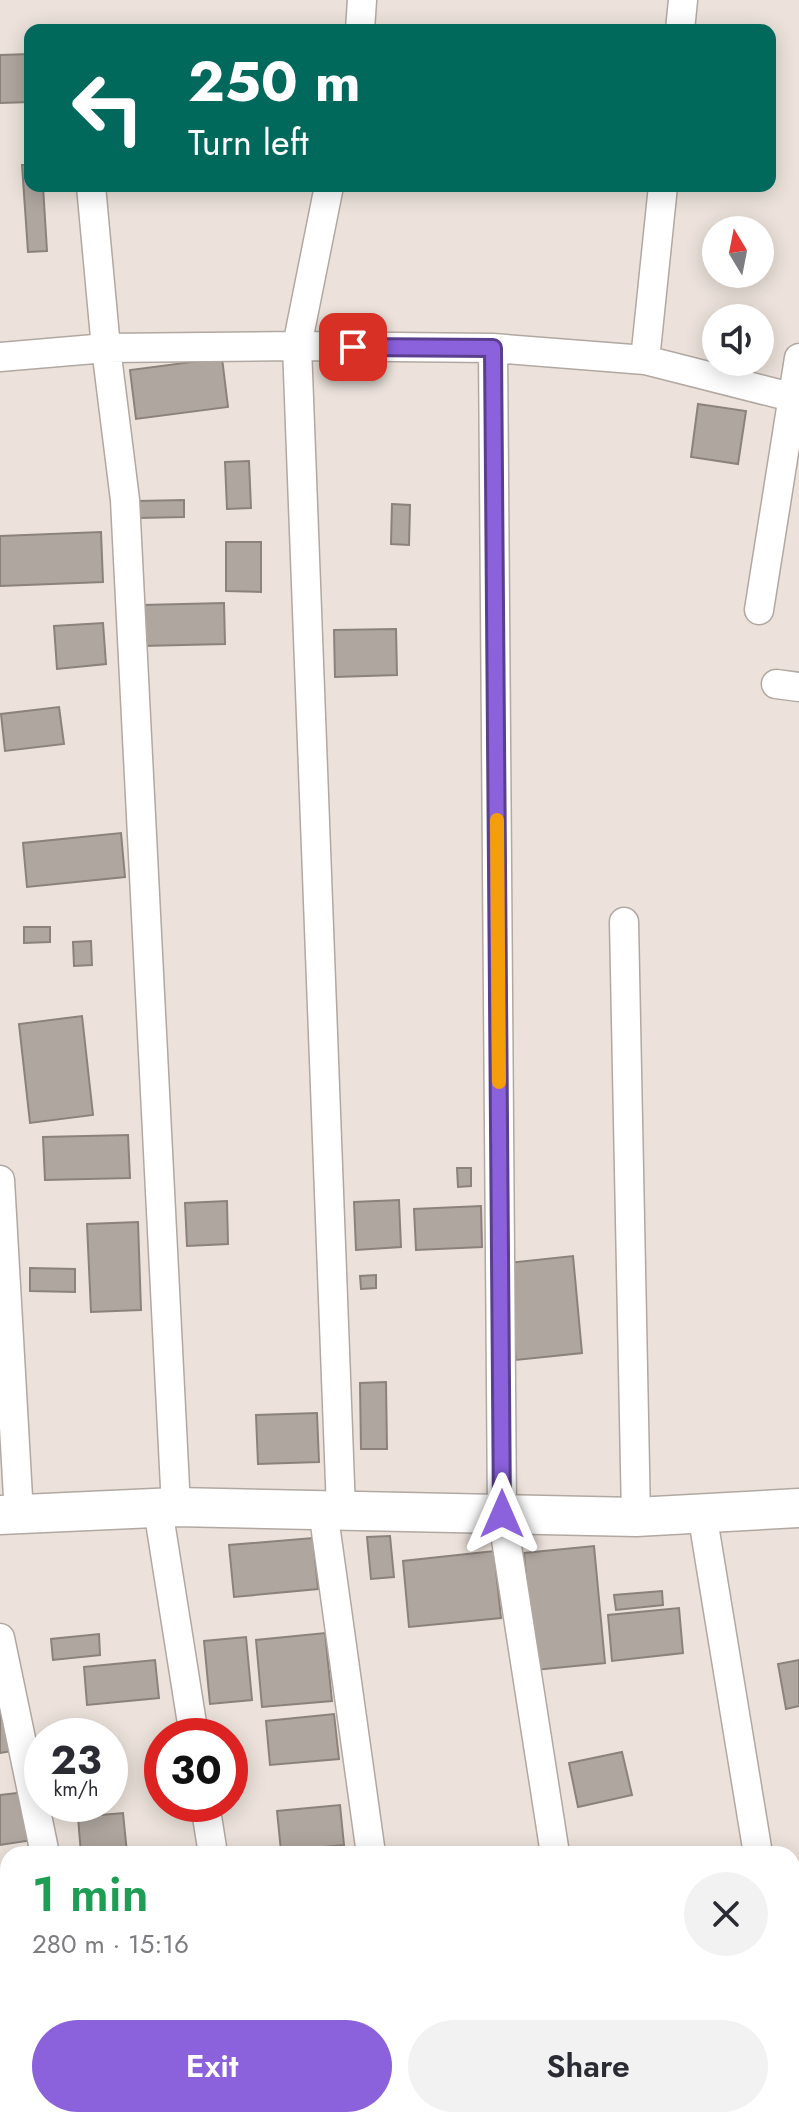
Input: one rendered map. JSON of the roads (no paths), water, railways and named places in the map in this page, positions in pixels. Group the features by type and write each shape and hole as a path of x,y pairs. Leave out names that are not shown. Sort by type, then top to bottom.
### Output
{"street":[{"path":"360,24 362,0"},
{"path":"681,24 683,0"},
{"path":"92,192 106,348 125,500 167,1508 192,1718"},
{"path":"328,192 297,346 332,1510 370,1846"},
{"path":"645,360 662,192"},
{"path":"0,357 106,348 493,348 645,360 796,398"},
{"path":"493,348 502,1514 554,1846"},
{"path":"759,610 796,398 799,358"},
{"path":"624,922 636,1517"},
{"path":"0,1180 10,1515 167,1508 636,1517 799,1508"},
{"path":"702,1513 757,1846"},
{"path":"0,1638 43,1846"},
{"path":"208,1822 212,1846"}]}
